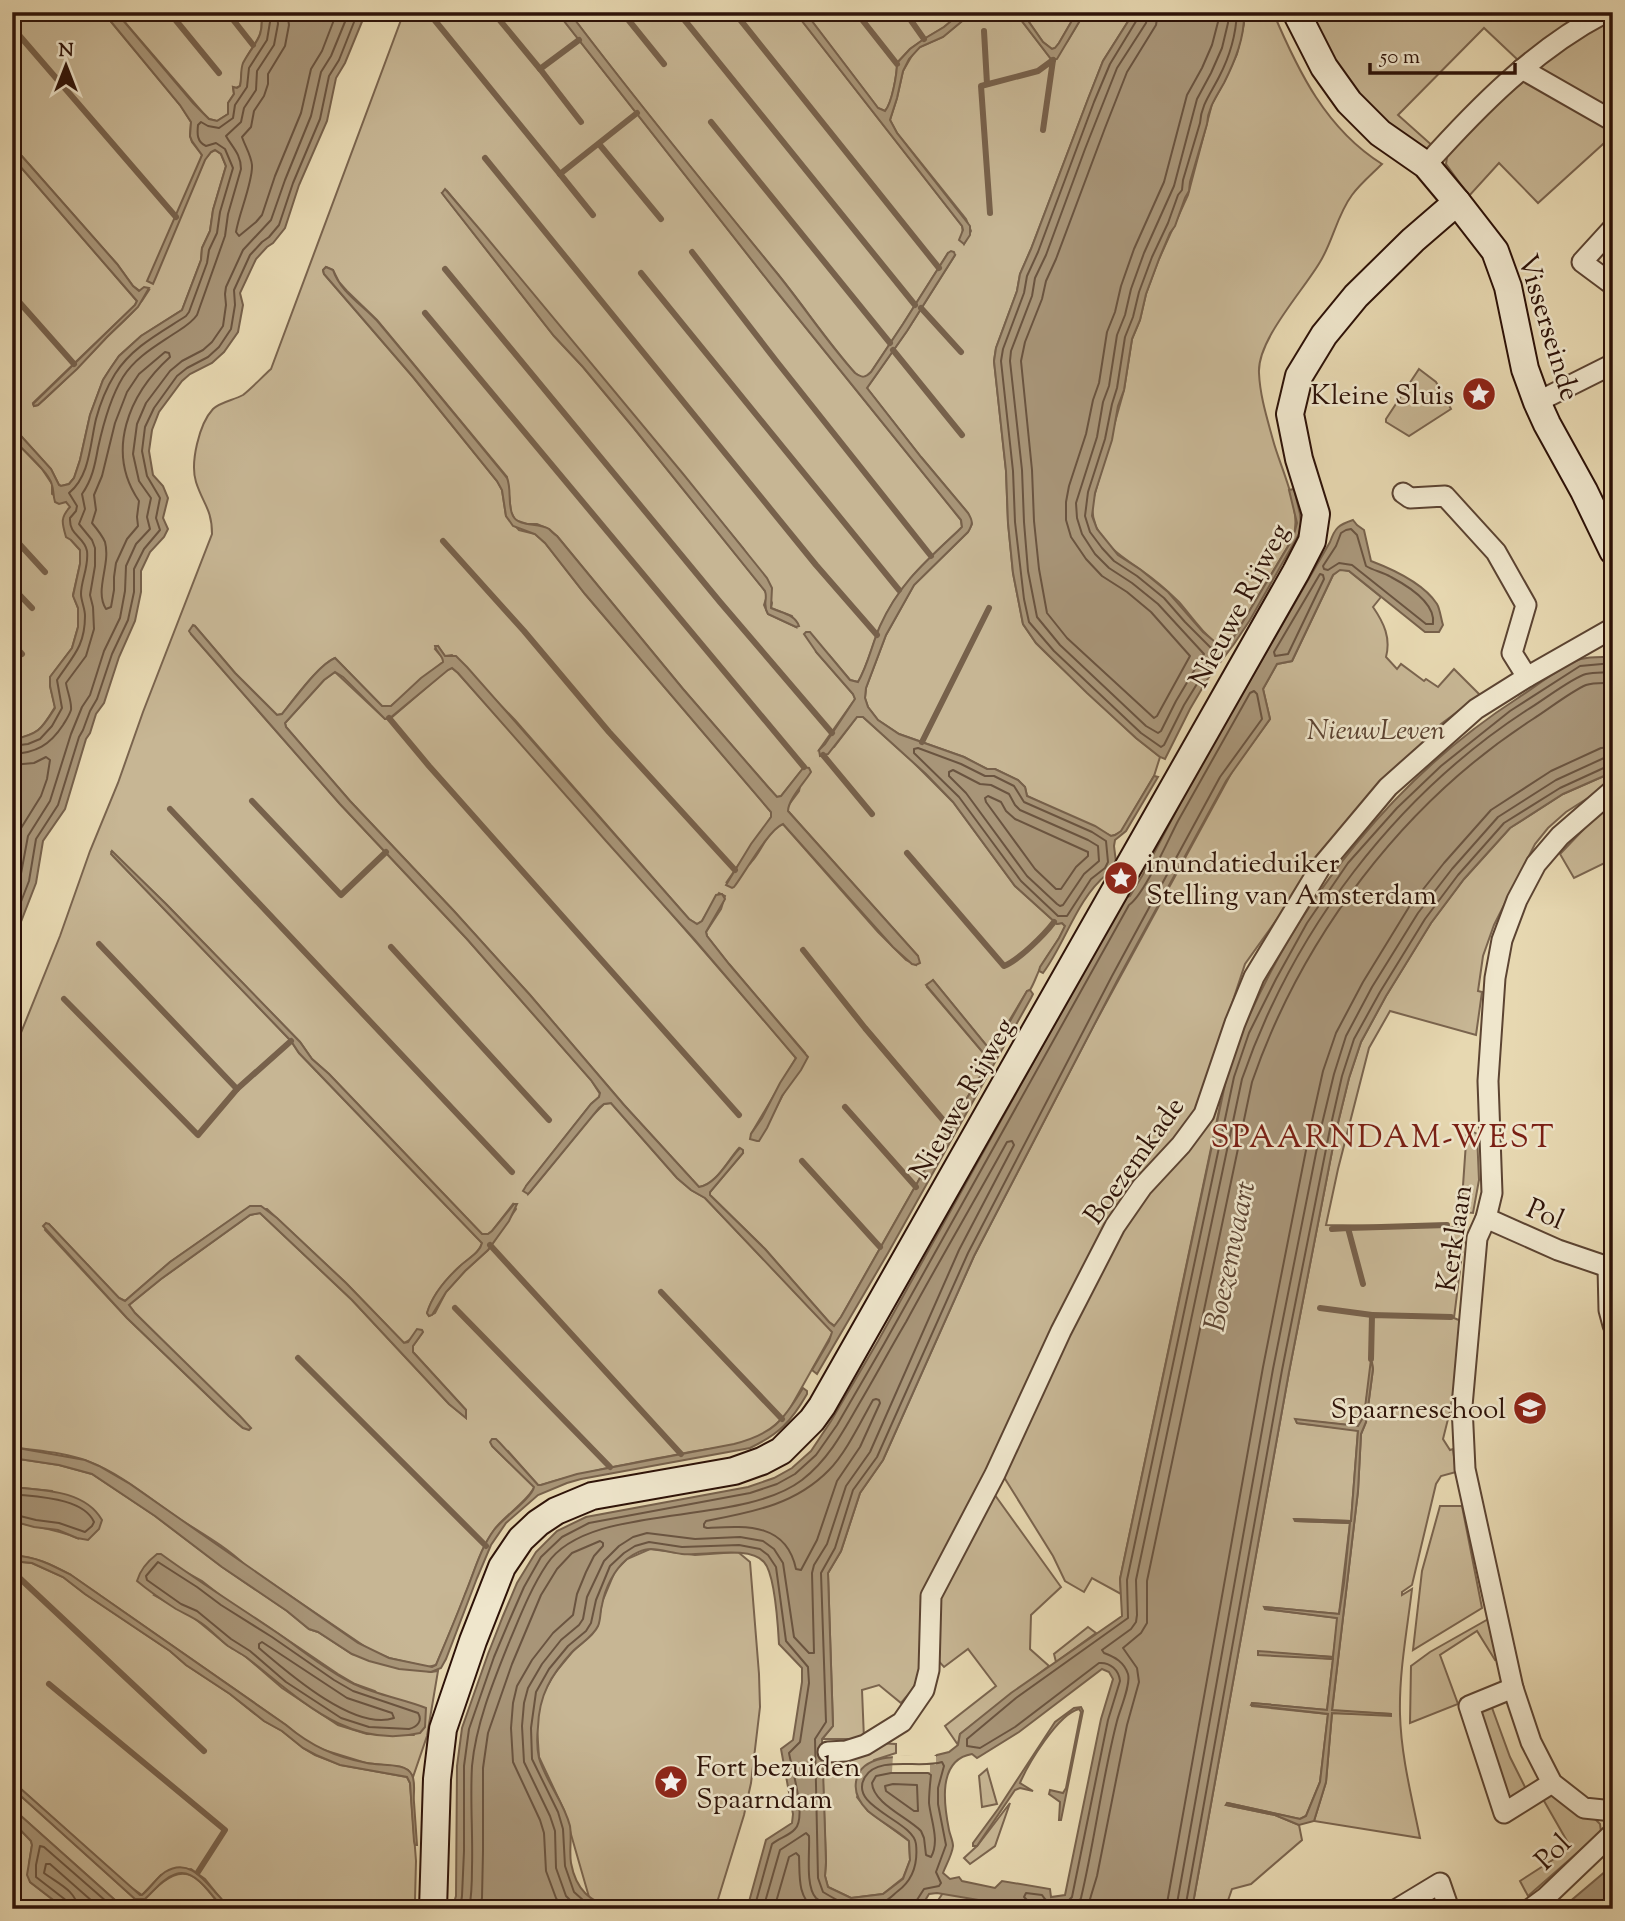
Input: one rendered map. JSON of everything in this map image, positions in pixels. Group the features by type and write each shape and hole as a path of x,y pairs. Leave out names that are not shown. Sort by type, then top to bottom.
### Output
{"street":[{"name":"Visserseinde","path":"1296,12 1324,66 1357,113 1380,133 1426,165 1495,251 1508,287 1525,369 1537,402 1613,551"},
{"path":"1426,165 1463,124 1522,69 1558,40 1606,12"},
{"path":"1522,69 1613,121"},
{"name":"Nieuwe Rijweg","path":"433,1909 437,1779 443,1729 502,1567 521,1539 538,1522 556,1511 592,1496 734,1471 762,1461 794,1439 822,1406 1312,541 1315,514 1299,459 1290,414 1299,376 1324,335 1356,296 1413,240 1457,202"},
{"path":"1613,228 1581,262 1613,285"},
{"path":"1537,402 1613,364"},
{"path":"1403,493 1410,498 1445,496 1496,552 1527,606 1512,653 1527,677"},
{"name":"Boezemkade","path":"828,1752 846,1751 865,1745 902,1722 924,1690 929,1670 931,1597 995,1474 1061,1331 1115,1226 1142,1187 1181,1145 1204,1114 1254,977 1320,868 1388,788 1476,709 1613,628"},
{"name":"Kerklaan","path":"1613,790 1560,836 1536,864 1517,900 1502,940 1495,978 1488,1081 1492,1193 1486,1218 1477,1238 1462,1406 1465,1469 1513,1688 1531,1741 1552,1783 1584,1808 1613,1811"},
{"name":"Pol","path":"1486,1218 1558,1250 1611,1263 1609,1310 1613,1325"},
{"path":"1513,1688 1469,1706 1504,1813 1552,1783"},
{"name":"Pol","path":"1530,1909 1613,1833"},
{"path":"1397,1909 1440,1883 1449,1909"}],"green space":[{"path":"12,12 103,12 191,122 190,136 202,155 200,163 148,281 205,159 215,150 221,154 226,166 213,210 210,231 182,310 141,336 119,356 110,369 90,415 74,478 69,484 61,486 51,469 12,426 12,157 137,301 33,403 34,406 56,389 128,316 149,290 140,291 133,286 117,264 12,145"},
{"path":"116,12 261,12 260,35 244,63 240,86 233,87 234,94 228,103 228,114 217,121 209,119"},
{"path":"404,12 557,12 773,287 961,520 962,527 904,586 887,612 858,682 850,680 829,655 817,653 855,699 819,750 834,747 857,717 863,717 953,802 1015,886 1057,924 1062,923 1065,926 1030,990 993,1048 986,1045 933,980 927,987 989,1062 835,1326 765,1249 710,1195 743,1153 739,1148 711,1182 699,1187 624,1105 530,995 350,801 285,723 324,680 335,672 385,719 391,718 448,669 452,668 458,673 796,1058 751,1134 759,1140 805,1053 707,936 706,932 721,909 725,896 719,893 702,921 697,924 689,919 515,720 452,655 445,656 438,646 435,649 443,662 391,706 382,706 335,658 314,675 282,714 277,715 235,673 195,626 191,634 340,804 467,939 591,1080 600,1094 526,1186 528,1194 591,1117 604,1104 611,1103 677,1178 705,1198 833,1332 788,1412 767,1432 747,1441 615,1467 541,1485 538,1485 508,1451 492,1446 534,1487 528,1497 489,1537 436,1665 428,1667 389,1658 370,1650 111,1472 69,1456 12,1447 12,1055 60,936 212,534 209,512 194,474 200,434 213,409 243,395 271,369","holes":["447,191 743,548 772,603 771,608 792,616 796,627 768,614 764,605 767,596 765,591 633,427 554,336 442,193","326,267 333,270 339,282 377,320 507,477 511,512 515,520 537,524 557,536 683,689 777,797 781,796 804,767 799,791 788,806 788,811 918,956 916,965 906,960 878,932 783,824 770,835 748,866 726,883 766,825 771,812 585,594 545,543 535,534 519,530 506,516 502,490 497,481 323,270","111,851 300,1042 312,1059 482,1234 492,1231 513,1204 516,1209 488,1250 446,1292 435,1313 429,1316 427,1313 439,1290 455,1271 478,1251 482,1243","267,1209 346,1283 404,1343 423,1332 413,1346 413,1352 466,1410 466,1418 449,1404 352,1300 260,1213 250,1215 129,1305 250,1428 243,1428 229,1416 127,1318 45,1230 49,1224 119,1298 125,1301 170,1262 245,1210"]},
{"path":"569,12 795,12 962,226 964,244 971,231 966,219 897,133 890,120 903,71 914,52 943,37 973,12 1015,12 1051,59 1067,42 1085,12 1134,12 1103,61 1020,274 994,361 1006,471 1013,573 1023,624 1049,656 1160,757 1154,776 1121,832 1111,836 1027,796 1025,787 1018,780 899,734 878,720 865,698 866,688 886,635 914,585 968,532 972,524 968,513 867,388 955,255 948,253 871,372 866,377 861,377 855,373 645,111"},
{"path":"805,12 962,12 910,49 897,63 892,95 885,111 878,108"},
{"path":"1022,12 1077,12 1059,43 1052,49 1043,42"},
{"path":"1244,12 1273,12 1304,77 1329,116 1362,150 1382,164 1347,203 1324,254 1282,316 1260,360 1262,399 1293,502 1295,527 1293,538 1235,635 1227,644 1220,646 1203,631 1179,602 1107,543 1096,527 1092,504 1124,390 1132,339 1159,259 1188,195 1212,104 1237,54"},
{"path":"1305,12 1596,12 1519,61 1484,28 1398,115 1435,148 1421,152 1351,90"},
{"path":"1613,13 1613,108 1595,116 1613,127 1613,135 1538,203 1499,163 1469,196 1446,164 1448,151 1541,59"},
{"path":"1419,369 1436,382 1451,409 1409,436 1386,422 1386,419"},
{"path":"12,438 42,469 52,484 52,494 71,507 71,540 80,550 80,564 73,595 78,608 78,627 72,648 50,677 55,707 38,730 12,740"},
{"name":"NieuwLeven","path":"1340,569 1349,571 1381,597 1373,607 1386,631 1386,657 1397,669 1401,664 1424,681 1426,679 1438,687 1454,669 1480,695 1441,724 1373,792 1318,862 1245,964 1199,1104 1179,1140 1116,1215 987,1468 926,1600 922,1668 913,1689 901,1703 879,1685 862,1690 864,1739 822,1739 833,1726 828,1573 841,1551 860,1493 883,1460 974,1256 1094,1025 1233,770 1270,719 1263,689 1277,664 1292,661 1333,575"},
{"path":"1613,772 1613,782 1566,812 1535,844 1494,925 1483,956 1478,991 1482,992 1476,1035 1390,1011 1369,1048 1326,1225 1460,1227 1465,1230 1454,1318 1466,1323 1443,1439 1450,1450 1453,1449 1456,1472 1441,1476 1436,1484 1412,1585 1402,1592 1402,1595 1412,1589 1401,1683 1402,1745 1420,1838 1314,1821 1326,1782 1332,1713 1391,1715 1332,1711 1358,1491 1361,1434 1366,1422 1372,1362 1364,1416 1359,1426 1296,1420 1297,1423 1358,1430 1351,1521 1295,1519 1350,1523 1339,1614 1265,1607 1338,1618 1333,1657 1258,1652 1333,1659 1327,1710 1252,1703 1252,1706 1328,1714 1320,1782 1306,1816 1300,1819 1228,1803 1226,1805 1275,1815 1299,1825 1302,1840 1251,1884 1232,1889 1225,1909 1207,1909 1206,1903 1205,1909 1192,1909 1289,1372 1336,1131 1361,1042 1431,923 1464,879 1510,828 1563,794"},
{"path":"1604,808 1613,859 1574,878 1560,854"},
{"path":"1221,1101 1120,1579 1121,1594 1092,1578 1084,1592 1065,1581 1053,1556 1002,1474 1127,1217 1181,1155"},
{"path":"1467,1128 1477,1134 1479,1180 1473,1213 1465,1212 1462,1200"},
{"path":"12,1458 59,1465 92,1474 155,1516 309,1629 352,1654 431,1672 438,1671 427,1736 413,1777 408,1770 401,1767 366,1763 309,1744 286,1725 71,1575 43,1562 12,1555 12,1521 77,1538 52,1491 12,1487","holes":["182,1570 338,1674 375,1691 413,1735 367,1734 338,1725 282,1688 193,1617 154,1595"]},
{"path":"992,1491 1061,1587 1031,1615 1030,1649 1049,1666 960,1734 958,1745 945,1726 996,1686 968,1649 944,1667 933,1655 937,1601"},
{"path":"1440,1506 1462,1506 1482,1608 1413,1650 1422,1571"},
{"path":"650,1549 695,1555 738,1552 750,1562 760,1707 751,1783 744,1815 715,1909 615,1909 598,1904 589,1897 564,1810 539,1757 537,1728 542,1696 554,1674 598,1625 602,1602 615,1571 627,1559"},
{"path":"12,1561 32,1563 63,1577 315,1755 341,1765 407,1777 410,1783 416,1861 415,1900 411,1909 229,1909 205,1879 191,1869 161,1875 142,1895 129,1886 12,1781"},
{"path":"1492,1617 1502,1656 1495,1660 1477,1631 1440,1655 1458,1704 1410,1723 1411,1666 1430,1652"},
{"path":"1088,1627 1096,1633 1056,1662 1054,1654"},
{"path":"1491,1705 1510,1757 1527,1791 1506,1804 1476,1712"},
{"path":"875,1743 896,1744 896,1753 874,1760 857,1797 868,1811 909,1841 910,1860 903,1878 883,1894 851,1898 828,1887 825,1876 822,1757"},
{"path":"987,1769 997,1804 982,1807 979,1776"},
{"path":"1549,1787 1594,1818 1600,1824 1601,1832 1528,1896 1520,1881 1571,1848 1540,1794"},
{"path":"12,1788 135,1899 148,1894 173,1876 182,1874 197,1879 223,1909 125,1909 12,1808"},
{"path":"1010,1803 995,1846 970,1864 964,1858 977,1846"},
{"path":"12,1821 31,1841 30,1882 65,1909 12,1909"},
{"path":"943,1893 1025,1906 1023,1909 932,1909"}],"water":[{"path":"103,12 116,12 193,103 209,119 217,121 228,114 228,103 234,94 233,87 240,86 243,63 260,34 261,12 366,12 336,78 327,121 299,185 285,228 256,259 240,293 243,305 238,332 224,352 212,363 182,381 159,412 152,430 149,451 153,475 163,486 168,498 163,518 168,529 150,552 141,571 141,592 135,621 119,657 104,703 96,714 86,739 65,809 43,841 36,883 12,945 12,740 38,730 55,708 50,677 72,648 78,627 78,608 73,596 80,564 80,550 66,537 63,518 70,507 66,502 55,502 50,480 12,438 12,426 51,469 59,485 69,484 80,460 90,415 110,369 119,356 141,336 182,310 210,231 213,210 226,166 221,154 215,150 205,160 153,284 147,281 202,155 192,141 191,122 180,105"},
{"path":"557,12 569,12 857,375 863,377 871,372 948,253 954,252 955,255 907,331 867,388 968,513 972,525 914,585 886,635 866,688 865,698 878,720 899,734 1018,780 1025,787 1027,796 1095,826 1111,836 1121,831 1154,776 1158,777 1126,831 1115,840 1116,862 1109,875 1096,884 1087,896 1043,973 1039,971 1040,967 1065,926 1062,923 1057,924 1015,886 953,802 926,774 863,717 857,717 828,754 820,756 819,750 855,699 804,634 810,632 850,680 858,682 887,611 904,586 962,527 961,520 773,287"},
{"path":"795,12 805,12 878,108 885,111 892,95 897,63 910,49 962,12 973,12 943,37 920,47 909,59 903,71 890,120 897,133 970,226 970,235 964,244 959,240 962,226"},
{"path":"1015,12 1022,12 1043,42 1052,49 1059,43 1077,12 1085,12 1057,59 1053,60"},
{"path":"1134,12 1244,12 1244,21 1235,57 1209,113 1189,191 1159,259 1132,339 1124,390 1095,493 1092,516 1097,529 1118,555 1168,592 1203,632 1220,646 1227,644 1234,637 1293,538 1297,523 1289,490 1294,489 1301,525 1299,534 1250,620 1207,680 1165,759 1136,738 1087,693 1036,643 1023,624 1013,573 1006,471 994,361 1020,274 1103,61"},
{"path":"12,145 117,264 133,286 139,291 144,287 149,288 138,307 77,369 34,406 33,404 137,301 12,157"},
{"path":"445,189 767,578 772,588 771,608 791,616 799,626 768,614 765,591 633,427 554,336 442,193"},
{"path":"326,267 333,270 347,292 379,323 507,478 511,512 516,520 545,527 557,536 683,689 777,797 781,796 804,767 809,768 811,772 793,797 788,811 918,956 920,963 912,964 893,947 783,824 764,843 734,887 726,885 771,817 771,812 585,594 545,543 535,534 513,526 506,516 502,490 497,481 413,377 324,274"},
{"name":"Boezemvaart","path":"1353,520 1364,530 1371,561 1407,578 1424,590 1438,606 1443,625 1439,632 1425,632 1349,571 1340,570 1333,575 1292,661 1277,664 1263,689 1270,719 1226,781 1118,979 974,1256 883,1460 860,1493 841,1551 828,1573 833,1726 822,1739 825,1876 828,1887 851,1898 883,1894 903,1879 910,1860 909,1841 868,1811 860,1801 856,1782 866,1765 887,1758 933,1758 949,1752 958,1745 960,1734 1011,1693 1122,1616 1120,1579 1227,1075 1243,1030 1293,933 1356,844 1432,764 1474,729 1567,665 1585,658 1613,657 1613,772 1563,794 1510,828 1464,879 1431,923 1361,1042 1336,1131 1289,1372 1192,1909 1023,1909 1024,1906 937,1893 929,1894 920,1909 747,1909 766,1840 792,1823 793,1814 781,1749 793,1740 802,1668 779,1644 771,1577 764,1562 748,1554 682,1554 651,1549 629,1557 614,1574 605,1592 596,1630 572,1652 552,1677 539,1716 539,1758 570,1826 571,1863 576,1881 591,1898 615,1909 522,1909 509,1906 505,1909 452,1909 456,1896 457,1766 462,1728 503,1616 517,1583 536,1552 557,1531 586,1517 748,1487 792,1468 811,1451 878,1341 1125,898 1130,896 1142,876 1191,783 1334,533 1340,525","holes":["1102,1669 1109,1672 1113,1679 1101,1719 1065,1895 1051,1897 1050,1889 1002,1881 995,1888 962,1881 959,1877 950,1879 943,1873 953,1846 947,1820 945,1785 953,1765 972,1754 977,1758 1019,1732"]},
{"path":"193,625 277,715 282,714 314,675 335,658 382,706 391,706 443,662 435,646 438,646 445,656 456,656 467,667 689,919 697,924 702,921 716,895 722,894 725,899 706,932 707,936 808,1057 782,1096 759,1141 750,1139 751,1134 796,1058 458,673 452,668 448,670 390,718 385,719 335,672 324,680 285,723 350,801 530,995 624,1105 699,1187 711,1182 740,1148 743,1150 710,1195 765,1249 834,1326 989,1062 926,985 933,980 986,1045 993,1048 1030,990 1033,994 1031,998 817,1374 812,1370 832,1332 705,1198 677,1178 611,1103 599,1108 528,1194 523,1191 600,1093 467,939 340,804 191,634 189,631"},
{"path":"112,851 300,1042 312,1059 482,1234 492,1231 514,1204 517,1204 509,1221 488,1250 446,1292 432,1315 427,1313 440,1288 476,1253 482,1243 111,854"},
{"path":"250,1206 261,1206 277,1218 404,1343 408,1342 417,1329 422,1330 413,1346 413,1352 466,1410 466,1418 449,1404 352,1300 260,1213 250,1215 129,1305 239,1415 251,1428 249,1430 229,1416 127,1318 43,1226 49,1224 119,1298 125,1301 170,1262"},
{"path":"1371,1359 1373,1369 1366,1422 1361,1434 1358,1491 1332,1710 1391,1716 1332,1713 1326,1782 1314,1821 1299,1825 1275,1815 1226,1805 1227,1803 1300,1819 1306,1816 1320,1782 1328,1714 1251,1705 1327,1710 1333,1659 1258,1655 1258,1651 1333,1657 1337,1618 1264,1607 1339,1614 1350,1523 1294,1519 1351,1521 1358,1431 1297,1423 1295,1419 1358,1426 1364,1416"},
{"path":"803,1388 807,1394 790,1420 769,1438 750,1448 581,1479 538,1495 506,1523 491,1545 446,1659 441,1668 431,1672 399,1669 369,1661 309,1629 155,1516 92,1474 59,1465 12,1458 12,1447 85,1460 99,1466 130,1484 358,1643 389,1658 432,1667 436,1665 489,1537 528,1497 534,1487 492,1446 492,1439 496,1439 538,1485 541,1485 577,1474 734,1444 758,1436 783,1418"},
{"path":"12,1487 50,1491 74,1497 95,1510 102,1520 99,1529 88,1540 58,1530 12,1521"},
{"path":"157,1554 161,1554 343,1678 372,1691 426,1708 425,1727 420,1733 394,1736 369,1734 325,1716 228,1646 201,1623 171,1606 137,1581 145,1566"},
{"path":"12,1555 29,1557 71,1575 314,1745 344,1757 367,1763 399,1766 409,1771 414,1781 417,1845 414,1841 410,1783 407,1777 340,1765 303,1748 63,1577 32,1563 12,1561"},
{"path":"1081,1707 1083,1711 1061,1820 1060,1802 1049,1794 1050,1790 1063,1793 1066,1788 1081,1712 1079,1709 1062,1720 1053,1730 1030,1764 1020,1783 1033,1791 1020,1788 1015,1790 977,1846 973,1846 1055,1722 1074,1708"},
{"path":"12,1781 140,1895 165,1872 173,1868 187,1868 199,1875 229,1909 223,1909 196,1879 183,1873 167,1878 145,1899 135,1899 12,1788"},
{"path":"12,1808 125,1909 65,1909 30,1882 27,1875 32,1845 12,1821"},
{"path":"1613,1865 1613,1909 1561,1909"}],"pier":[{"path":"893,1755 936,1756 936,1765 930,1765 930,1772 892,1772"}],"waterway":[{"path":"169,12 219,73"},
{"path":"227,12 253,45"},
{"path":"428,12 560,174 637,113"},
{"path":"493,12 540,69 579,40"},
{"path":"622,12 664,64"},
{"path":"678,12 915,305"},
{"path":"734,12 939,268"},
{"path":"856,12 897,64"},
{"path":"905,12 924,39"},
{"path":"12,27 176,217"},
{"path":"984,31 987,84"},
{"path":"1043,130 1053,60"},
{"path":"990,213 981,86 1038,71 1053,60"},
{"path":"540,69 581,122"},
{"path":"711,122 890,343"},
{"path":"599,144 661,219"},
{"path":"485,158 816,565 877,635"},
{"path":"560,174 593,215"},
{"path":"692,252 931,556"},
{"path":"445,269 720,602 832,733"},
{"path":"641,273 899,590"},
{"path":"12,294 74,364"},
{"path":"921,308 961,352"},
{"path":"425,313 804,767"},
{"path":"893,350 962,435"},
{"path":"12,536 45,572"},
{"path":"443,541 609,732 735,870"},
{"path":"12,587 32,608"},
{"path":"922,742 989,608"},
{"path":"12,643 22,654"},
{"path":"389,718 739,1115"},
{"path":"823,755 872,814"},
{"path":"252,801 341,895 386,852"},
{"path":"170,809 512,1172"},
{"path":"907,853 1004,966 1031,947 1054,922"},
{"path":"99,944 237,1089"},
{"path":"391,947 549,1120"},
{"path":"803,950 949,1127"},
{"path":"64,999 198,1135 237,1089 291,1041"},
{"path":"845,1107 916,1187"},
{"path":"802,1161 880,1247"},
{"path":"1348,1228 1447,1225"},
{"path":"1332,1229 1348,1228 1363,1284"},
{"path":"490,1245 681,1454"},
{"path":"661,1292 782,1419"},
{"path":"455,1308 610,1467"},
{"path":"1320,1308 1372,1315"},
{"path":"1371,1359 1372,1315 1451,1317"},
{"path":"298,1358 486,1546"},
{"path":"12,1571 204,1751"},
{"path":"49,1684 225,1830 198,1872"}],"place":[{"name":"Kleine Sluis","path":"1479,394"},
{"name":"inundatieduiker Stelling van Amsterdam","path":"1121,878"},
{"name":"Spaarneschool","path":"1530,1408"},
{"name":"Fort bezuiden Spaarndam","path":"671,1782"}],"district":[{"name":"SPAARNDAM-WEST","path":"1383,1136"}]}
